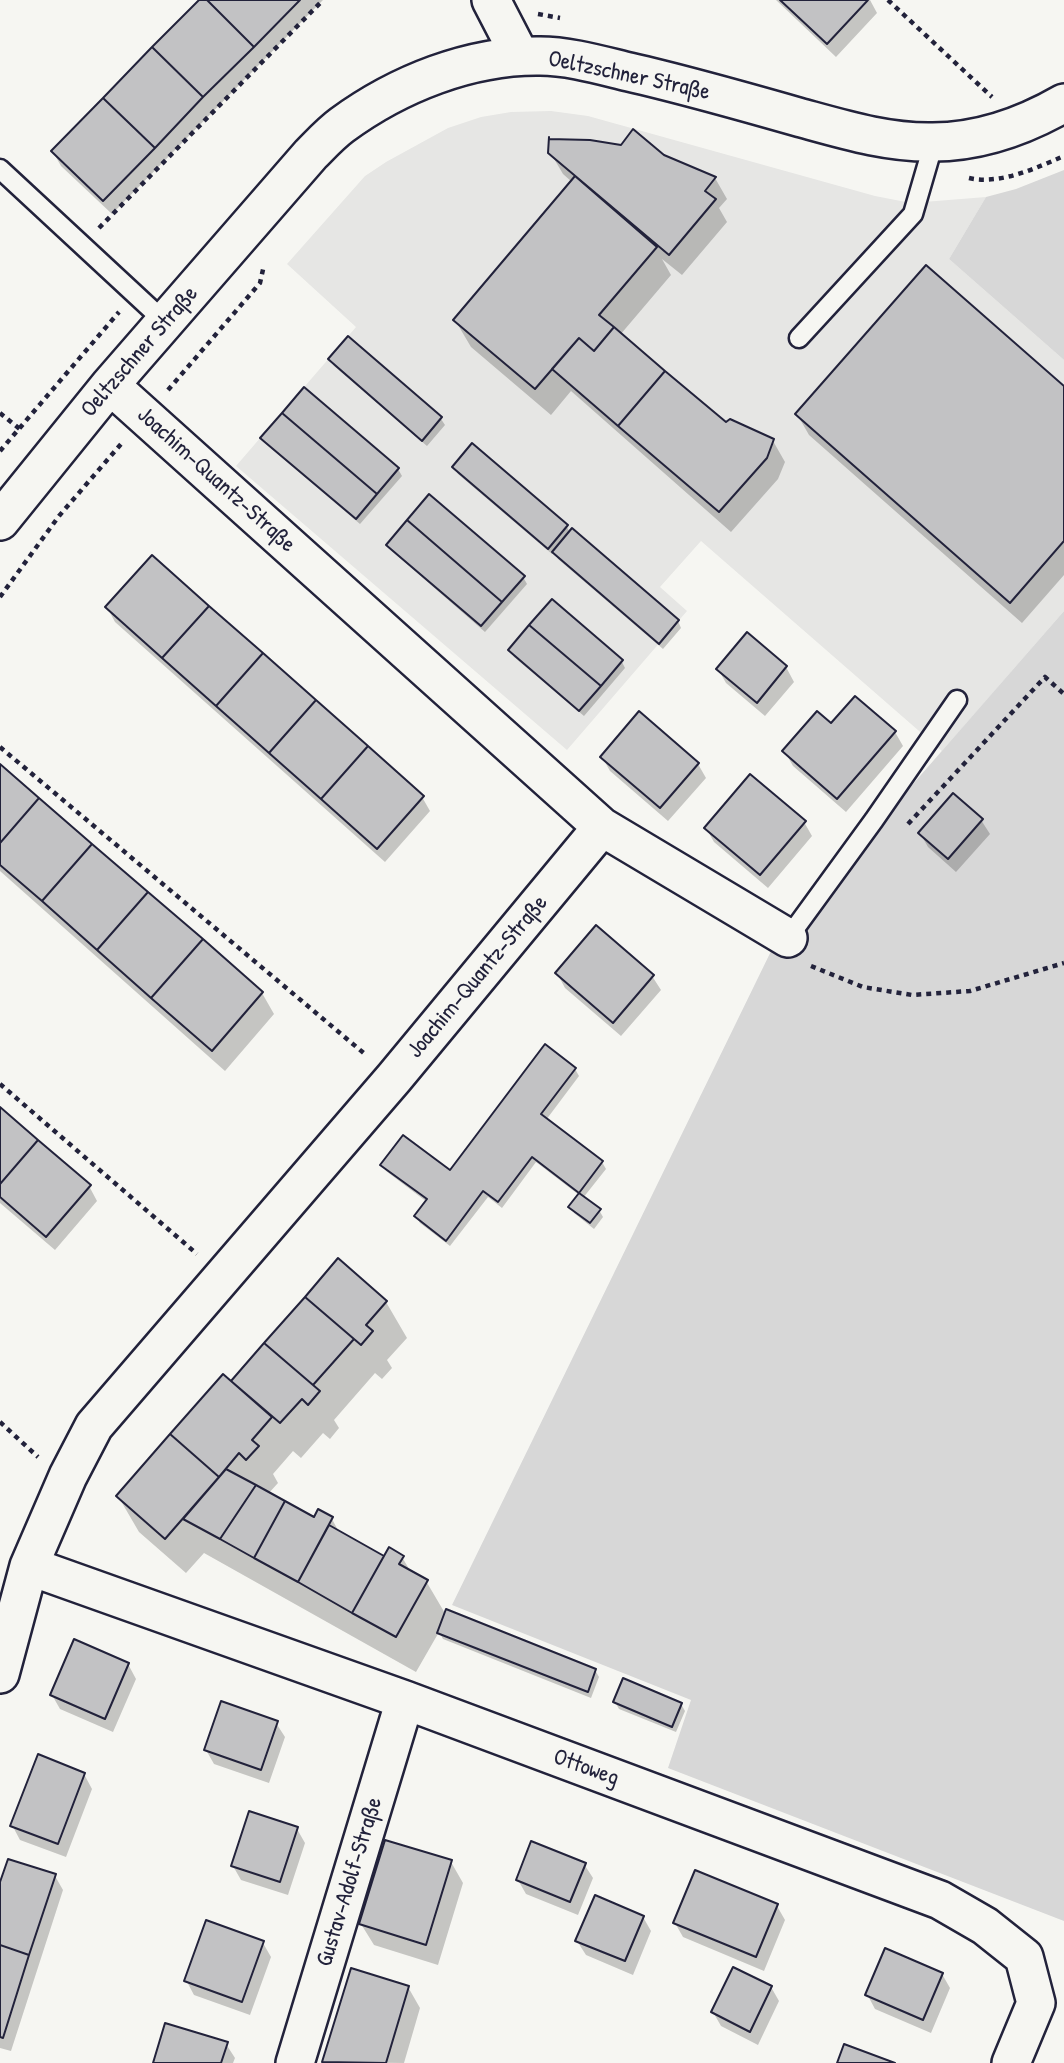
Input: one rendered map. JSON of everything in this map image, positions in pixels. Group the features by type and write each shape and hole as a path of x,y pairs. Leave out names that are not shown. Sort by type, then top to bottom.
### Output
{"street":[{"path":"496,9 520,56"},
{"name":"Oeltzschner Straße","path":"0,521 110,385 303,163 340,127 393,95 441,74 471,64 520,56 544,56 617,69 858,134 894,140 929,159 965,139 1023,125 1064,103"},
{"name":"Joachim-Quantz-Straße","path":"0,1674 29,1566 68,1476 94,1426 394,1079 602,827 110,385"},
{"path":"602,827 788,938"},
{"name":"Ottoweg","path":"29,1566 405,1700 940,1900 985,1926 1024,1956 1036,2003 1011,2063"},
{"name":"Gustav-Adolf-Straße","path":"295,2063 405,1700"}],"lane":[{"path":"799,338 913,214 929,159"},
{"path":"0,170 165,322"},
{"path":"788,938 957,700"}],"path":[{"path":"82,246 323,0"},
{"path":"888,0 993,99 984,102"},
{"path":"496,9 562,18"},
{"path":"1023,125 1063,158"},
{"path":"929,159 952,174 977,180 998,178 1063,158"},
{"path":"0,597 59,516 260,283 266,257"},
{"path":"0,452 134,294"},
{"path":"874,820 905,826 1045,677 1064,694"},
{"path":"0,747 394,1079"},
{"path":"788,938 781,954 863,987 912,995 970,991 1064,963"},
{"path":"0,1084 224,1277"},
{"path":"0,1422 42,1461 68,1476"}],"shaded area":[{"path":"551,111 588,116 875,196 911,203 986,197 949,259 1064,360 1064,611 942,751 701,541 660,587 687,611 567,750 236,466 356,327 287,264 365,176 448,128 481,117 511,112"},
{"path":"1064,170 1064,360 949,259 986,197 1016,189"},
{"path":"1064,611 1064,1921 668,1768 691,1700 452,1605 776,941"}],"building":[{"path":"199,0 207,0 254,47 203,97 152,47"},
{"path":"207,0 300,0 254,47"},
{"path":"780,0 868,0 827,44"},
{"path":"152,47 203,97 155,148 103,98"},
{"path":"103,98 155,148 103,201 51,151"},
{"path":"633,129 664,155 716,177 705,191 716,199 669,255 548,153 549,137 621,145"},
{"path":"575,176 657,247 599,315 614,327 594,351 579,338 535,389 453,320"},
{"path":"926,265 1064,386 1064,541 1010,603 795,414"},
{"path":"614,327 665,371 618,426 552,369 579,338 594,351"},
{"path":"348,336 442,417 422,441 328,359"},
{"path":"665,371 726,422 730,419 774,439 767,458 719,512 618,426"},
{"path":"304,387 399,468 377,494 282,413"},
{"path":"282,413 377,494 356,519 260,438"},
{"path":"472,443 568,525 548,549 452,467"},
{"path":"429,494 525,576 502,602 407,520"},
{"path":"407,520 502,602 481,626 386,545"},
{"path":"572,528 679,620 659,644 552,552"},
{"path":"152,555 209,606 162,658 105,607"},
{"path":"552,599 623,660 601,686 529,625"},
{"path":"209,606 263,653 216,706 162,658"},
{"path":"529,625 601,686 579,711 508,650"},
{"path":"747,632 787,666 757,703 716,669"},
{"path":"263,653 316,700 269,753 216,706"},
{"path":"855,696 896,731 837,799 782,751 817,711 831,723"},
{"path":"316,700 368,746 321,799 269,753"},
{"path":"639,711 699,763 660,808 600,757"},
{"path":"368,746 424,796 377,849 321,799"},
{"path":"0,764 39,798 0,843"},
{"path":"750,774 806,821 760,875 704,828"},
{"path":"953,793 983,819 948,859 918,833"},
{"path":"39,798 92,844 42,901 0,865 0,843"},
{"path":"92,844 148,892 97,950 42,901"},
{"path":"148,892 203,939 151,998 97,950"},
{"path":"596,925 654,975 613,1023 555,973"},
{"path":"203,939 263,992 212,1051 151,998"},
{"path":"545,1044 576,1068 541,1114 603,1161 579,1193 532,1157 498,1202 483,1191 446,1241 414,1216 427,1199 380,1165 403,1135 450,1170"},
{"path":"0,1107 38,1140 0,1184"},
{"path":"38,1140 91,1185 46,1237 0,1197 0,1184"},
{"path":"579,1193 601,1209 590,1223 568,1207"},
{"path":"338,1258 387,1301 366,1325 373,1331 361,1345 305,1297"},
{"path":"305,1297 354,1339 313,1385 264,1343"},
{"path":"264,1343 320,1391 308,1405 302,1399 280,1423 231,1381"},
{"path":"223,1374 272,1417 252,1440 259,1446 246,1460 239,1453 219,1477 170,1434"},
{"path":"170,1434 219,1477 165,1539 116,1496"},
{"path":"226,1469 256,1485 220,1539 183,1519"},
{"path":"256,1485 285,1501 254,1558 220,1539"},
{"path":"285,1501 314,1517 318,1509 333,1517 298,1582 254,1558"},
{"path":"329,1525 384,1556 352,1613 298,1582"},
{"path":"389,1547 404,1556 399,1564 428,1580 396,1637 352,1613"},
{"path":"446,1609 596,1669 588,1692 437,1633"},
{"path":"74,1639 129,1663 105,1719 50,1695"},
{"path":"623,1678 682,1703 672,1727 613,1702"},
{"path":"221,1701 278,1721 261,1770 204,1750"},
{"path":"38,1754 85,1773 58,1844 10,1826"},
{"path":"249,1811 298,1827 280,1882 231,1866"},
{"path":"385,1840 452,1860 426,1945 359,1924"},
{"path":"531,1841 586,1863 570,1902 516,1880"},
{"path":"8,1859 56,1874 29,1955 0,1945 0,1882"},
{"path":"695,1870 778,1904 756,1957 673,1923"},
{"path":"595,1895 644,1916 625,1961 575,1941"},
{"path":"206,1920 264,1941 242,2002 184,1981"},
{"path":"0,1945 29,1955 3,2038 0,2037"},
{"path":"885,1948 943,1973 923,2020 865,1995"},
{"path":"733,1967 772,1986 750,2032 711,2012"},
{"path":"351,1968 409,1986 386,2063 322,2062"},
{"path":"165,2023 228,2042 221,2063 153,2063"},
{"path":"844,2044 895,2063 837,2063"}]}
